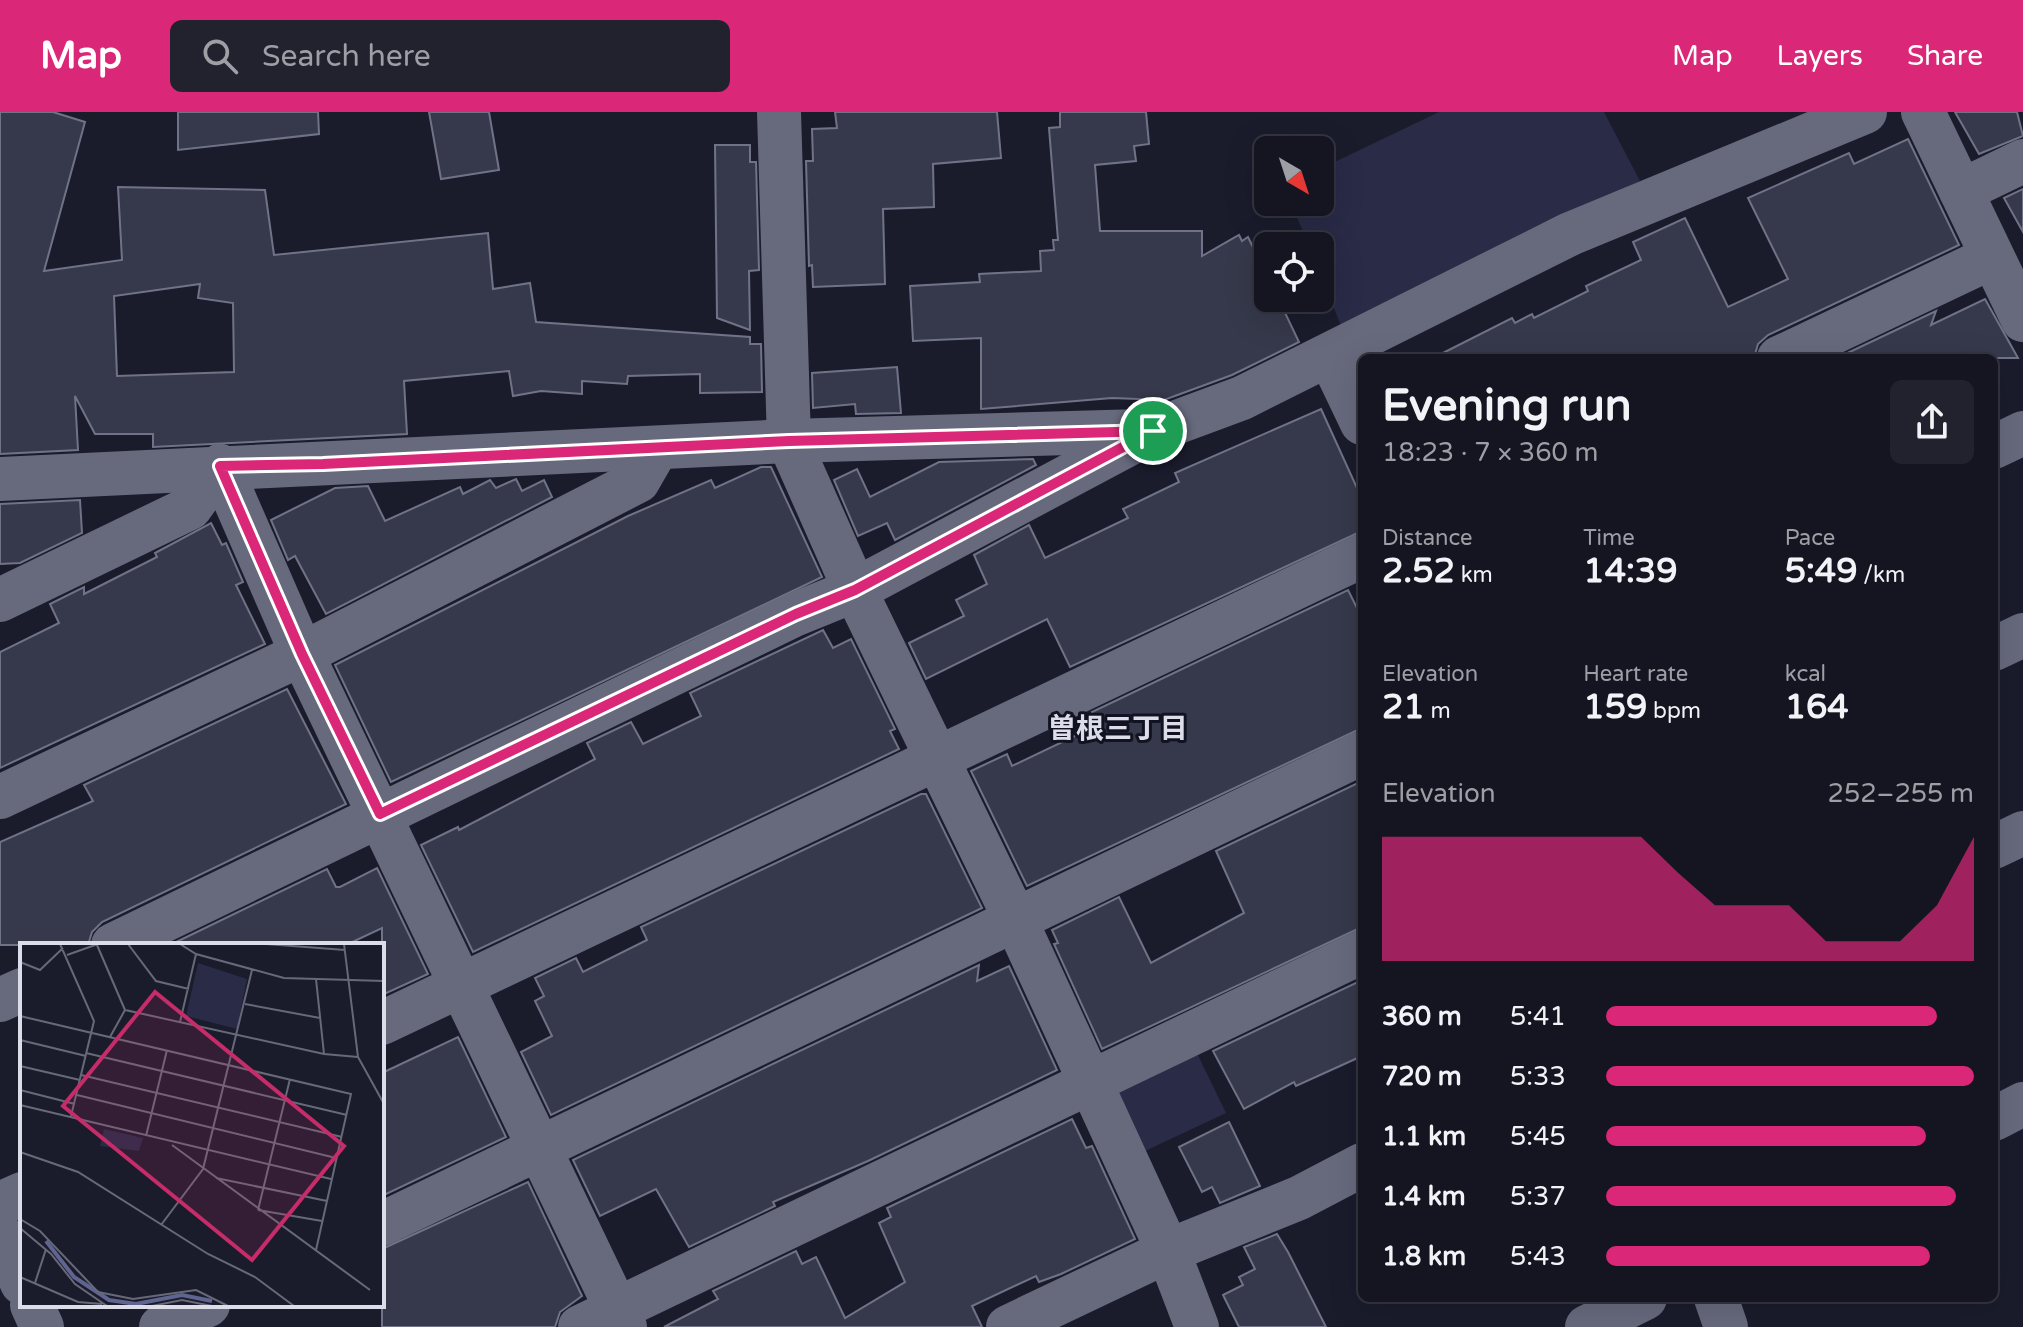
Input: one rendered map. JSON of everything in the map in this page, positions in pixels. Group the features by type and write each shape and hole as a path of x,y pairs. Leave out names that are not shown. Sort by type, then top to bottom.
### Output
{"street":[{"path":"779,112 789,441 855,590 1016,921 1168,1251 1197,1327"},
{"path":"117,943 796,614 855,590 1153,431 1242,398 1570,234 1865,112"},
{"path":"1923,112 2023,320"},
{"path":"1961,191 2023,161"},
{"path":"1787,354 1992,257"},
{"path":"1330,356 1358,415"},
{"path":"0,479 220,466 789,441 1153,431"},
{"path":"1998,445 2023,433"},
{"path":"0,797 302,654 638,481 657,448"},
{"path":"0,600 190,508 220,466"},
{"path":"220,466 302,654 540,1151 607,1321 1090,1082 1358,954"},
{"path":"384,1022 1358,558"},
{"path":"1998,647 2023,635"},
{"path":"384,1223 540,1151 1358,755"},
{"path":"1998,845 2023,833"},
{"path":"0,1000 20,991"},
{"path":"1998,1117 2023,1104"},
{"path":"1008,1327 1168,1251 1299,1198 1358,1167"},
{"path":"0,1204 20,1195"},
{"path":"0,1234 20,1279"},
{"path":"1587,1327 1637,1302"},
{"path":"1717,1302 1726,1327"},
{"path":"33,1307 42,1327"},
{"path":"161,1327 204,1307"}],"shaded area":[{"path":"1439,112 1604,112 1640,181 1342,328 1334,308 1334,232 1303,232 1297,217 1334,216 1334,162"},
{"path":"1193,1045 1226,1113 1143,1152 1111,1084"}],"building":[{"path":"0,112 53,112 85,122 44,271 122,260 118,187 265,190 274,255 488,233 493,289 530,283 536,322 750,337 750,344 761,344 762,392 700,393 700,374 628,376 627,384 582,381 582,394 541,391 513,396 509,371 404,381 407,434 153,447 153,434 95,434 75,396 78,450 0,454","holes":["200,284 198,298 233,303 234,372 117,376 114,296"]},
{"path":"178,112 318,112 319,134 178,150"},
{"path":"429,112 489,112 499,170 441,179"},
{"path":"835,112 997,112 1001,158 933,164 934,207 883,209 885,284 813,287 812,265 809,266 806,161 813,161 812,129 837,128"},
{"path":"1060,112 1146,112 1149,144 1134,146 1136,161 1095,165 1100,231 1202,231 1202,256 1239,235 1242,241 1248,237 1254,249 1254,312 1285,312 1299,342 1232,375 1164,400 1112,398 981,409 981,338 913,341 910,286 980,282 979,274 1041,271 1040,251 1054,250 1053,240 1058,240 1049,128 1060,127"},
{"path":"1955,112 2017,112 2023,136 1979,154"},
{"path":"1908,139 1959,245 1768,335 1758,344 1755,354 1441,354 1512,318 1515,323 1532,314 1534,318 1588,291 1586,286 1641,260 1633,242 1685,218 1728,307 1788,279 1748,198 1849,153 1854,164"},
{"path":"715,145 750,145 750,162 756,162 759,270 749,271 750,330 717,318"},
{"path":"2023,189 2023,232 2004,198"},
{"path":"1985,299 2018,358 1998,358 1998,354 1845,354 1936,311 1931,325"},
{"path":"897,367 901,413 856,414 855,404 813,408 812,373"},
{"path":"1321,409 1358,490 1358,533 1070,667 1047,619 926,679 909,643 964,616 956,600 987,584 974,555 1029,525 1045,558 1128,518 1123,509 1179,482 1175,473"},
{"path":"1033,459 1036,465 895,540 887,523 858,536 834,480 857,469 870,497 939,462"},
{"path":"761,467 771,467 822,577 391,782 335,665 628,516 711,480 715,488"},
{"path":"516,479 522,491 544,480 552,497 326,614 295,556 288,560 271,520 335,488 368,486 385,521 460,487 463,494 490,480 496,488"},
{"path":"80,500 82,533 20,563 0,564 0,504"},
{"path":"211,523 222,545 226,543 243,582 236,585 265,644 0,768 0,652 59,623 50,604 84,587 84,594 157,557 155,553"},
{"path":"1348,590 1358,610 1358,730 1027,886 971,771 1007,754 1012,766 1098,725 1092,712"},
{"path":"823,630 833,648 851,639 895,729 890,731 899,749 473,952 421,845 458,827 459,830 595,759 587,743 631,722 643,744 701,716 690,693"},
{"path":"287,689 346,804 102,922 92,932 89,943 0,945 0,842 93,801 84,785"},
{"path":"1358,783 1358,929 1102,1049 1054,944 1058,943 1052,930 1119,897 1151,963 1244,913 1216,851"},
{"path":"926,794 982,908 551,1115 521,1052 552,1036 535,1001 544,996 535,978 576,958 583,972 647,940 641,927"},
{"path":"377,868 428,974 384,994 382,928 350,943 174,943 327,869 336,887"},
{"path":"979,965 977,981 1009,966 1057,1070 868,1161 773,1202 775,1206 689,1247 656,1189 600,1216 573,1160"},
{"path":"1358,982 1358,1058 1296,1086 1294,1082 1244,1109 1213,1051"},
{"path":"458,1037 506,1137 384,1195 384,1072"},
{"path":"1072,1119 1086,1148 1092,1146 1135,1239 1061,1274 1039,1282 1036,1276 972,1306 982,1327 664,1327 718,1299 713,1291 796,1251 802,1264 816,1257 845,1318 905,1282 879,1223 891,1217 887,1208"},
{"path":"1229,1122 1260,1186 1220,1203 1212,1187 1202,1192 1179,1147"},
{"path":"528,1182 582,1296 560,1312 555,1327 382,1327 384,1248"},
{"path":"1277,1234 1326,1327 1239,1327 1223,1295 1243,1285 1239,1277 1255,1269 1244,1247"}],"district":[{"name":"曽根三丁目","path":"1118,728"}],"route":[{"path":"1153,431 855,590 796,614 380,814 302,654 220,466 323,464 789,441 1153,431"}]}
